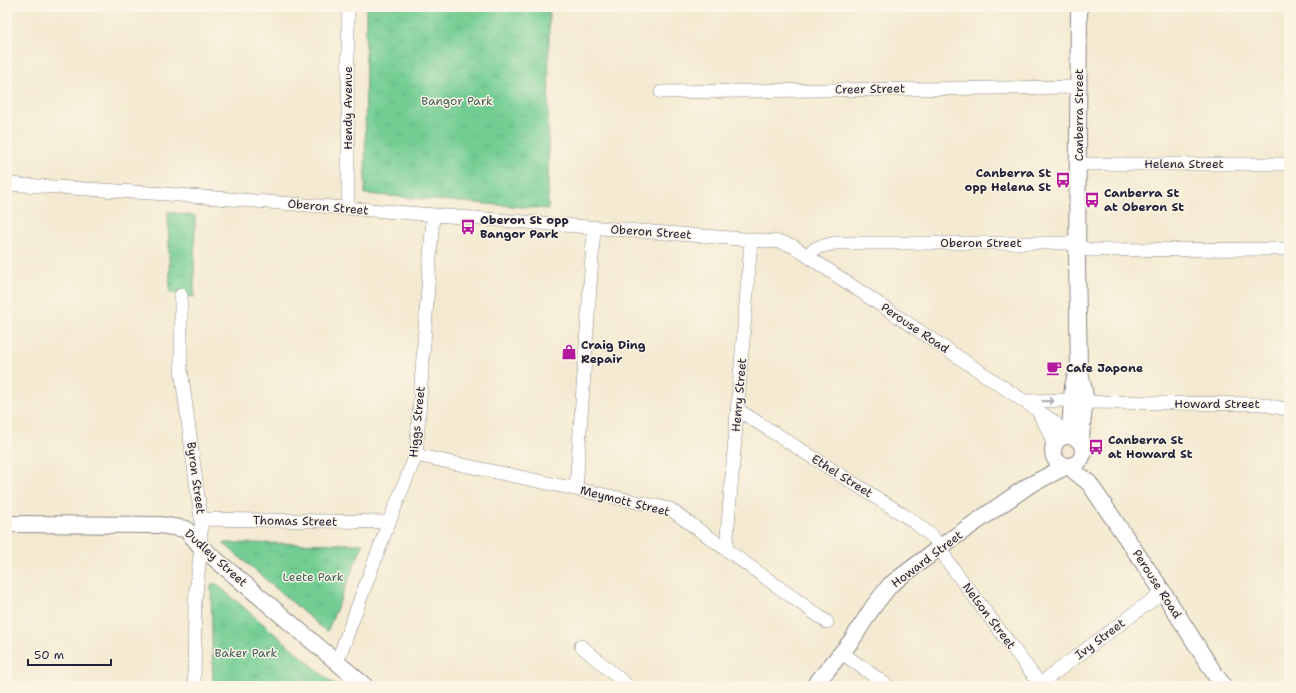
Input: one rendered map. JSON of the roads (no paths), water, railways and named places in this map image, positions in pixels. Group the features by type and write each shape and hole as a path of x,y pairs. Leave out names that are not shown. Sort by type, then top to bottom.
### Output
{"street":[{"name":"Hendy Avenue","path":"348,7 348,208"},
{"name":"Canberra Street","path":"1067,436 1078,401 1084,390 1079,367 1079,7"},
{"name":"Creer Street","path":"661,92 1079,87"},
{"name":"Helena Street","path":"1079,164 1289,164"},
{"name":"Oberon Street","path":"7,184 348,208 433,216 780,242 793,246 806,254 816,248 835,243 1068,243 1089,250 1289,249"},
{"name":"Higgs Street","path":"336,662 416,454 433,216"},
{"path":"576,489 594,228"},
{"name":"Henry Street","path":"726,549 751,241"},
{"name":"Perouse Road","path":"806,254 1053,421 1067,436"},
{"name":"Byron Street","path":"181,295 181,369 201,519 201,547 195,601 194,686"},
{"path":"1024,401 1078,401"},
{"name":"Canberra Street","path":"1078,401 1082,451"},
{"name":"Howard Street","path":"1078,401 1262,404 1289,410"},
{"name":"Ethel Street","path":"738,410 910,519 932,536 940,547"},
{"name":"Perouse Road","path":"1037,410 1050,434 1054,450"},
{"path":"1067,436 1074,437 1082,451 1076,464 1067,466 1057,461 1054,450 1059,439 1067,436"},
{"name":"Howard Street","path":"1028,486 1048,462 1054,450"},
{"name":"Perouse Road","path":"1082,451 1089,483"},
{"name":"Meymott Street","path":"416,454 670,509 827,622"},
{"name":"Perouse Road","path":"1067,466 1089,483 1163,592 1216,676 1224,686"},
{"name":"Howard Street","path":"814,686 842,653 873,607 890,585 940,547 1028,486 1067,466"},
{"name":"Thomas Street","path":"201,519 389,522"},
{"name":"Dudley Street","path":"7,524 160,525 186,529 201,547 365,686"},
{"name":"Nelson Street","path":"940,547 948,562 1038,685"},
{"name":"Ivy Street","path":"1038,685 1163,592"},
{"path":"581,646 628,686"},
{"path":"842,653 888,686"}],"place":[{"name":"Canberra St opp Helena St","path":"1063,180"},
{"name":"Canberra St at Oberon St","path":"1092,200"},
{"name":"Oberon St opp Bangor Park","path":"468,227"},
{"name":"Craig Ding Repair","path":"569,352"},
{"name":"Cafe Japone","path":"1054,368"},
{"name":"Canberra St at Howard St","path":"1096,447"}],"park label":[{"name":"Bangor Park","path":"457,101"},
{"name":"Leete Park","path":"313,577"},
{"name":"Baker Park","path":"246,653"}]}
